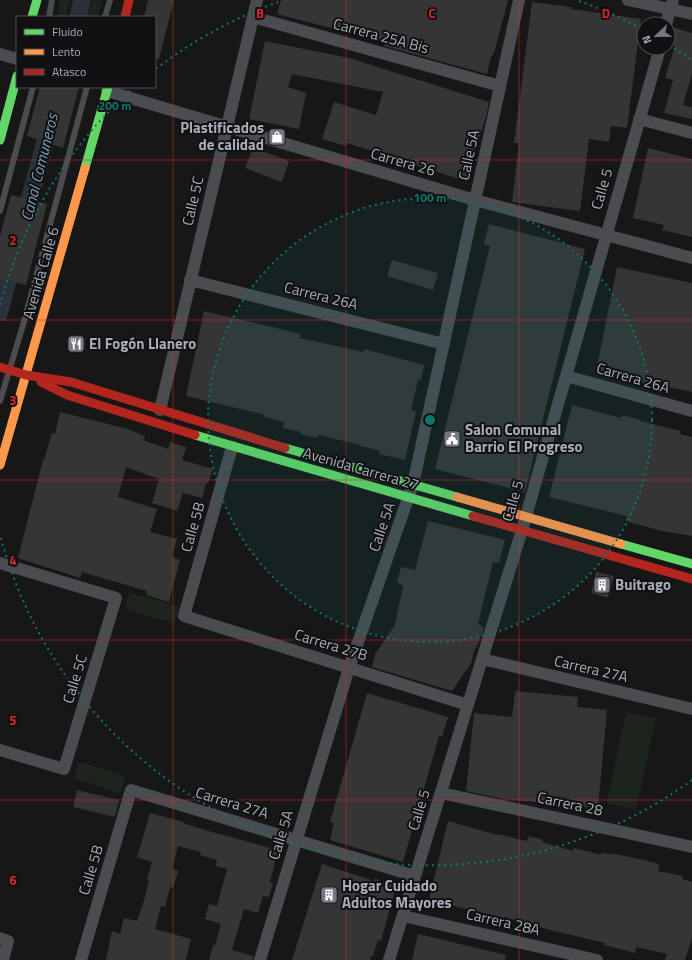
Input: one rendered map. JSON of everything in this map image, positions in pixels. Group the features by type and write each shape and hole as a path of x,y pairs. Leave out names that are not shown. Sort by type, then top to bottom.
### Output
{"main road":[{"path":"32,16 37,0"},
{"path":"125,16 129,0"},
{"path":"0,140 16,80"},
{"name":"Avenida Calle 6","path":"0,466 108,89"},
{"name":"Avenida Carrera 27","path":"0,367 26,375 71,382 282,447 692,564"},
{"name":"Avenida Carrera 27","path":"26,375 67,395 232,447 692,579"}],"street":[{"name":"Calle 5C","path":"160,410 257,0"},
{"name":"Calle 5A","path":"260,960 350,668 413,484 519,0"},
{"path":"628,0 672,5 692,14"},
{"path":"669,16 672,5"},
{"name":"Carrera 25A Bis","path":"253,17 500,86"},
{"path":"0,54 16,59"},
{"name":"Calle 5","path":"389,960 522,530 658,56"},
{"name":"Carrera 26","path":"108,89 227,127 475,200 692,258"},
{"path":"639,119 692,133"},
{"name":"Carrera 26A","path":"190,280 444,344"},
{"name":"Carrera 26A","path":"566,376 692,411"},
{"name":"Calle 5B","path":"184,616 232,447"},
{"name":"Calle 5C","path":"0,563 116,598 64,769 0,750"},
{"name":"Carrera 27B","path":"184,616 468,705"},
{"name":"Carrera 27A","path":"482,659 692,709"},
{"name":"Calle 5B","path":"81,960 131,790"},
{"name":"Carrera 27A","path":"131,790 415,876"},
{"name":"Carrera 28","path":"441,792 692,847"},
{"name":"Carrera 28A","path":"403,916 590,959"},
{"path":"4,939 4,960"}],"lane":[{"path":"49,16 52,0"},
{"path":"105,16 110,0"},
{"path":"0,211 33,88"},
{"path":"0,401 23,325 87,88"}],"shaded area":[{"path":"60,0 70,0 66,16 57,16"},
{"path":"92,0 102,0 98,16 88,16"},
{"path":"129,592 180,607 175,624 125,609"},
{"path":"626,712 656,719 636,810 607,803"},
{"path":"79,762 126,776 120,793 74,779"}],"water":[{"path":"73,0 91,0 87,16 69,16"},
{"name":"Canal Comuneros","path":"51,88 69,88 6,321 0,320 0,274"}],"building":[{"path":"148,0 174,0 159,59 156,58 156,16 144,16"},
{"path":"281,0 508,0 487,74 384,46 385,42 277,14"},
{"path":"532,2 636,18 636,56 627,128 611,126 609,142 589,139 580,211 512,202 519,143 514,143"},
{"path":"676,28 692,33 692,74 683,105 692,107 692,119 664,113 673,80 665,78 672,56 676,56"},
{"path":"265,41 349,58 489,102 486,117 465,181 347,143 346,146 322,139 334,102 376,115 383,92 292,74 288,87 306,93 299,129 249,119"},
{"path":"40,88 79,88 63,148 27,136"},
{"path":"253,148 289,161 282,182 245,168"},
{"path":"648,148 692,159 692,237 662,230 664,225 633,218"},
{"path":"11,195 47,204 26,285 0,278 0,236"},
{"path":"489,224 585,249 525,492 435,469 490,246 484,244"},
{"path":"392,260 438,273 433,290 387,276"},
{"path":"617,267 692,283 692,392 596,372"},
{"path":"204,311 301,334 300,338 363,352 364,349 424,365 421,380 418,380 411,410 416,411 405,460 379,454 380,451 344,441 318,435 317,438 300,434 301,432 283,428 284,422 264,417 265,415 186,396"},
{"path":"572,405 621,418 622,415 681,431 680,434 692,437 692,536 662,531 626,521 627,516 549,497"},
{"path":"60,412 128,429 145,436 143,440 168,449 170,442 186,447 182,460 213,469 208,484 206,483 202,498 183,493 177,511 152,503 159,479 126,467 118,497 157,509 150,532 177,539 172,557 180,560 169,602 146,595 147,591 82,572 80,578 18,558 43,460 52,433 55,434"},
{"path":"428,521 505,540 499,563 493,562 478,624 484,628 474,651 471,663 452,691 372,667 375,654 395,625 403,586 397,582 401,567 415,570"},
{"name":"Buitrago","path":"596,572 614,576 608,598 591,593"},
{"path":"515,691 578,697 577,707 607,710 598,808 503,799 466,791 474,713 512,717"},
{"path":"367,693 448,717 442,737 439,736 403,862 330,840 334,823 330,822"},
{"path":"77,790 119,800 115,817 73,807"},
{"path":"150,813 278,850 270,882 273,883 269,897 263,896 258,913 244,909 232,950 253,956 253,960 209,960 221,924 205,919 209,904 217,906 227,869 216,866 217,860 200,855 201,852 178,846 172,869 178,871 173,888 170,887 165,907 161,906 155,929 191,939 186,960 106,960 112,931 120,934 124,918 137,921 143,904 152,862 137,857"},
{"path":"448,821 497,835 527,841 529,836 543,840 542,842 573,851 574,848 601,855 602,853 620,855 643,860 659,864 658,871 683,876 682,879 692,882 692,938 685,960 665,960 667,954 636,947 635,953 604,945 605,943 504,917 429,900"},
{"path":"322,864 374,881 375,879 396,886 381,941 378,940 373,956 371,955 370,960 292,960"},
{"path":"418,934 506,955 505,960 412,960"}],"traffic: fast":[{"path":"32,16 37,0"},
{"path":"0,140 16,80"},
{"path":"85,168 108,88"},
{"path":"195,435 473,516"},
{"path":"285,448 457,497"},
{"path":"621,544 692,564"}],"traffic: slow":[{"path":"0,465 85,168"},
{"path":"457,497 621,544"}],"traffic: jam":[{"path":"125,16 129,0"},
{"path":"0,367 26,375 71,382 285,448"},
{"path":"41,382 67,395 195,435"},
{"path":"473,516 692,579"}],"place":[{"name":"Plastificados de calidad","path":"277,137"},
{"name":"El Fogón Llanero","path":"76,344"},
{"name":"Salon Comunal Barrio El Progreso","path":"452,439"},
{"name":"Buitrago","path":"602,585"},
{"name":"Hogar Cuidado Adultos Mayores","path":"329,895"}]}
